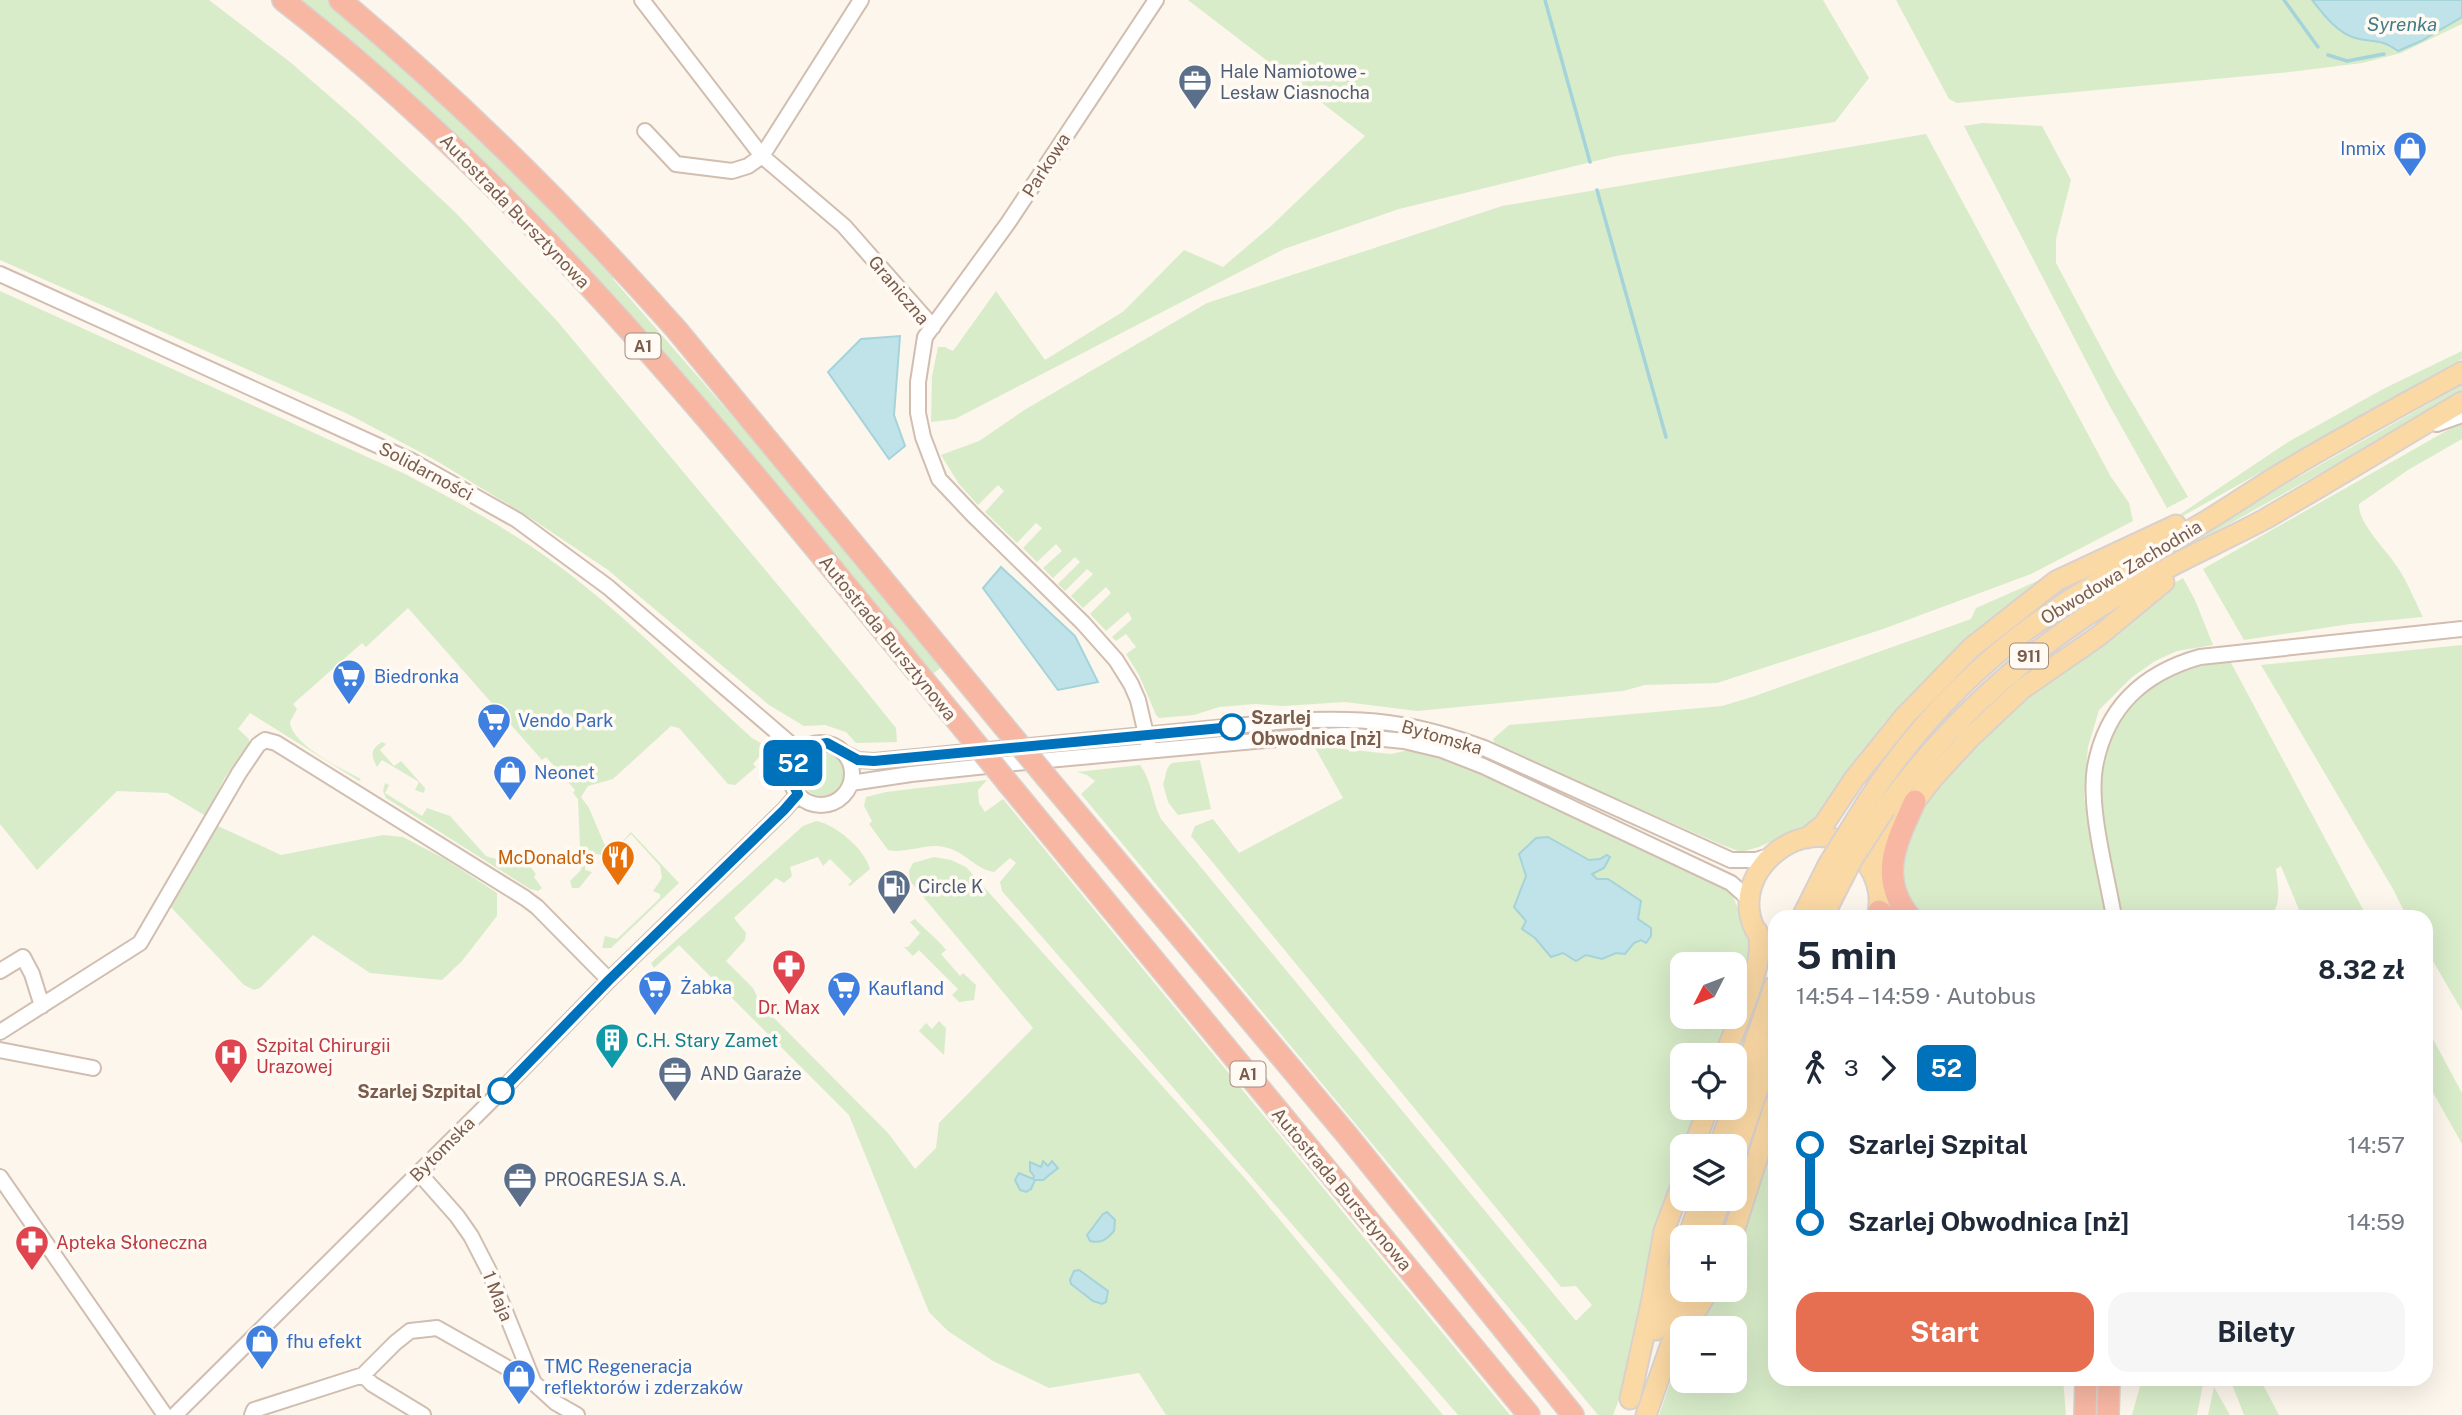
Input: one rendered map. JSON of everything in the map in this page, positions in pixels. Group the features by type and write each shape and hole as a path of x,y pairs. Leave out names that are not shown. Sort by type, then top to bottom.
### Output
{"highway":[{"name":"Autostrada Bursztynowa","path":"283,0 413,109 541,234 685,393 1529,1415"},
{"name":"Autostrada Bursztynowa","path":"340,0 486,128 620,266 676,329 1002,724 1347,1135 1573,1415"},
{"path":"1905,910 1894,886 1893,858 1898,837 1915,801"},
{"path":"2085,1415 2086,1386"},
{"path":"2108,1415 2109,1386"}],"main road":[{"name":"Obwodowa Zachodnia","path":"1826,910 1902,751 1981,669 2067,601 2204,522 2286,470 2462,372"},
{"name":"Obwodowa Zachodnia","path":"1806,910 1829,863 1876,805 2004,677 2037,650 2141,583 2263,520 2462,402"},
{"path":"1807,838 1824,824 1880,746 1931,688 1971,648 2045,588 2070,573 2133,546 2286,470"},
{"path":"1874,875 1884,843 1915,801 1970,738 2022,689 2099,635 2139,600 2210,548"},
{"path":"1730,1043 1760,956 1760,937 1751,915 1750,900 1755,876 1769,856 1786,844 1807,838 1820,837 1846,845 1858,853 1874,875 1880,910"},
{"path":"1756,930 1768,945"},
{"path":"1741,1134 1765,1051 1768,1029"},
{"path":"1747,1081 1765,1051"},
{"path":"1736,1225 1768,1126"},
{"path":"1627,1407 1664,1231 1672,1211"},
{"path":"1627,1407 1642,1373 1670,1290"},
{"path":"1646,1415 1686,1302"},
{"path":"1658,1382 1670,1359"}],"street":[{"name":"Graniczna","path":"642,0 762,156 844,226 933,327 925,337 918,382 918,413 925,445 939,479 1102,644 1131,684 1150,751"},
{"path":"645,131 676,164 732,171 748,166 762,156 861,0"},
{"name":"Parkowa","path":"933,327 1008,223 1156,0"},
{"name":"Solidarności","path":"0,274 412,461 517,520 608,587 800,752"},
{"path":"2412,432 2462,415"},
{"path":"2113,910 2095,810 2095,769 2105,730 2123,702 2145,681 2174,664 2200,656 2462,629"},
{"name":"Bytomska","path":"844,752 858,760 874,761 1341,718 1414,726 1447,734 1484,748 1731,860 1756,860 1769,856"},
{"name":"Bytomska","path":"851,783 911,774 1299,737 1344,735 1404,741 1442,750 1513,779 1722,878 1750,900"},
{"path":"0,1032 140,943 239,773 265,740 286,749 525,898 609,980"},
{"path":"827,743 844,752 852,767 851,783 846,792 832,803 813,803 798,794 791,774 793,762 800,752 808,746 827,743"},
{"name":"Bytomska","path":"175,1415 798,794"},
{"path":"0,971 23,957 33,974 42,1006"},
{"path":"0,1050 93,1068"},
{"name":"1 Maja","path":"419,1173 471,1236 488,1269 534,1383 556,1403 577,1415"},
{"path":"0,1177 165,1415"},
{"path":"252,1415 254,1410 363,1375 394,1343 410,1331 437,1328 534,1383"},
{"path":"363,1375 372,1384 423,1415"}],"green space":[{"path":"0,0 209,0 290,62 357,120 456,213 558,322 896,728 897,742 856,743 846,732 825,725 804,726 769,705 608,570 532,519 435,460 348,414 0,260"},
{"path":"296,0 327,0 357,24 426,85 616,275 613,279 765,454 942,667 931,675 760,470"},
{"path":"1188,0 1823,0 1869,78 1835,122 1616,156 1399,209 1284,249 955,419 931,422 932,376 938,347 953,351 996,291 1045,360 1124,311 1184,250 1223,267 1271,226 1365,136"},
{"path":"1896,0 2462,0 2462,24 2401,53 2362,63 1957,103 1949,99"},
{"path":"1982,123 2042,126 2071,180 2056,239 2056,263 2117,377 2188,497 2167,508 2107,401 1964,126"},
{"path":"1926,134 2111,477 2129,503 2133,521 2031,574 1883,629 1717,683 1645,685 1623,691 1417,711 1345,702 1283,706 1255,704 1219,707 1194,715 1159,718 1126,654 1136,647 1126,634 1116,641 1112,637 1132,619 1128,612 1106,631 1090,614 1111,593 1106,587 1083,608 1071,596 1093,574 1087,569 1065,591 1058,584 1080,562 1075,557 1053,578 1043,568 1062,551 1056,544 1037,562 1023,548 1042,528 1036,523 1017,543 985,512 1004,491 998,485 978,505 959,484 941,455 979,441 1026,409 1207,303 1502,206"},
{"path":"0,291 405,474 526,543 614,611 752,738 766,746 753,764 756,767 735,785 728,784 679,728 671,726 613,779 588,786 581,797 589,808 606,848 620,844 631,832 679,883 611,948 602,948 605,936 617,939 660,898 660,894 653,891 662,878 660,866 631,834 608,857 597,854 585,865 585,870 592,872 579,888 572,888 570,881 581,870 578,799 573,793 575,790 546,757 542,760 408,608 366,647 362,643 293,704 297,709 290,722 299,739 308,748 361,779 359,781 250,713 238,729 249,739 249,743 224,779 206,816 167,793 117,791 37,870 0,824"},
{"path":"2462,351 2462,359 2174,521 2173,519 2288,442 2383,389"},
{"path":"2462,385 2462,394 2188,547 2185,541"},
{"path":"2462,422 2462,439 2408,470 2359,504 2363,520 2402,574 2423,617 2350,624 2244,640 2203,569"},
{"path":"2069,567 2027,591 1936,670 1885,722 1810,824 1759,847 1741,852 1722,845 1495,745 1493,739 1509,725 1722,706 1971,619 1976,608"},
{"path":"2183,578 2213,645 2177,651 2155,661 2131,678 2099,710 2088,747 2084,798 2106,910 1912,910 1898,873 1915,818 1935,790 1960,761 2024,698 2162,590"},
{"path":"2462,645 2462,1011 2433,961 2433,910 2404,910 2261,665"},
{"path":"2229,659 2363,910 2299,910 2281,866 2276,869 2278,900 2274,910 2121,910 2101,798 2102,775 2109,747 2118,727 2141,697 2172,677"},
{"path":"382,742 386,744 380,750 394,766 401,761 425,788 424,793 415,790 419,782 382,760 377,767 373,753 375,747"},
{"path":"1314,746 1391,754 1413,749 1437,756 1544,800 1710,879 1732,894 1746,928 1752,954 1747,968 1747,952 1670,952 1670,1029 1726,1029 1720,1043 1670,1043 1670,1120 1694,1120 1689,1134 1670,1134 1670,1193 1654,1243 1628,1376 1613,1415 1598,1415 1081,794 1095,781 1077,772 1140,765 1161,819 1576,1321 1592,1305 1576,1286 1561,1287 1191,836 1195,826 1213,819 1239,853 1343,798"},
{"path":"822,752 837,759 844,774 837,789 822,796 807,789 800,774 807,759"},
{"path":"1200,760 1211,809 1178,815 1168,802 1163,784 1169,765"},
{"path":"987,780 978,790 979,803 985,812 1003,799 1510,1415 1458,1415 1002,891 1000,882 1016,863 1010,858 994,872 944,847 888,850 869,824 872,821 864,806 866,797 886,792"},
{"path":"385,783 389,785 385,793 422,816 427,808 450,816 486,856 525,862 536,874 534,877 542,888 538,891 530,889 386,798 383,791"},
{"path":"816,821 832,827 856,846 870,869 850,886 848,885 852,881 830,859 823,866 818,857 790,867 792,876 784,883 776,878 734,918 746,933 745,940 726,961 753,988 761,1005 888,1133 915,1169 936,1148 939,1123 1033,1028 910,881 909,871 913,863 934,857 951,860 966,867 1250,1184 1443,1415 1166,1415 1139,1373 1049,1388 993,1361 948,1331 929,1312 849,1115 679,945 654,968 651,963 803,826"},
{"path":"218,826 281,855 383,835 403,837 445,859 497,893 497,916 462,961 442,980 370,973 313,935 260,988 254,990 244,985 169,905"},
{"path":"915,919 946,950 941,954 960,976 963,973 976,985 974,1000 959,1002 952,995 958,989 919,950 913,956 904,947 908,947 920,933 910,922"},
{"path":"939,1021 946,1028 944,1055 919,1031 926,1023 932,1029"},
{"path":"2433,1039 2462,1093 2462,1144 2433,1092"},
{"path":"1768,1155 1768,1386 2064,1386 2066,1415 1659,1415 1670,1383 1670,1393 1747,1393 1747,1316 1700,1316 1708,1302 1747,1302 1747,1225 1743,1225"},
{"path":"2140,1386 2203,1386 2197,1415 2132,1415"},
{"path":"2233,1386 2264,1386 2279,1415 2244,1415"},
{"path":"2214,1387 2230,1415 2208,1415"}],"water":[{"name":"Syrenka","path":"2312,0 2462,0 2462,17 2398,51 2381,42 2348,36 2331,22"},
{"path":"900,336 894,415 905,446 889,459 828,372 861,339"},
{"path":"1001,567 1075,636 1098,682 1058,690 983,588"},
{"path":"1548,837 1589,860 1607,855 1610,857 1604,868 1592,874 1597,879 1608,879 1641,901 1638,919 1651,928 1651,936 1646,943 1641,940 1634,943 1625,954 1616,953 1602,959 1586,955 1576,961 1563,953 1551,957 1535,938 1522,929 1526,921 1514,907 1526,876 1519,854 1536,838"},
{"path":"1043,1161 1048,1166 1052,1161 1058,1168 1043,1180 1035,1180 1031,1189 1026,1192 1020,1190 1015,1180 1019,1173 1033,1179 1030,1162 1041,1167"},
{"path":"1107,1212 1115,1220 1114,1231 1104,1240 1090,1241 1087,1235"},
{"path":"1079,1270 1108,1291 1106,1302 1102,1304 1093,1301 1071,1284 1074,1271"}],"waterway":[{"path":"1545,0 1590,162"},
{"path":"2284,0 2318,47"},
{"path":"2328,55 2347,61 2384,54"},
{"path":"1597,190 1666,437"}],"bus line":[{"name":"52","path":"501,1091 609,980 784,810 798,794 791,780 793,762 808,746 827,743 858,760 874,761 1232,727"}],"place":[{"name":"Hale Namiotowe - Lesław Ciasnocha","path":"1195,111"},
{"name":"Inmix","path":"2410,178"},
{"name":"Biedronka","path":"349,706"},
{"name":"Szarlej Obwodnica [nż]","path":"1232,727"},
{"name":"Vendo Park","path":"494,750"},
{"name":"Neonet","path":"510,802"},
{"name":"McDonald's","path":"618,887"},
{"name":"Circle K","path":"894,916"},
{"name":"Dr. Max","path":"789,996"},
{"name":"Żabka","path":"655,1017"},
{"name":"Kaufland","path":"844,1018"},
{"name":"C.H. Stary Zamet","path":"612,1070"},
{"name":"Szpital Chirurgii Urazowej","path":"231,1085"},
{"name":"Szarlej Szpital","path":"501,1091"},
{"name":"AND Garaże","path":"675,1103"},
{"name":"PROGRESJA S.A.","path":"520,1209"},
{"name":"Apteka Słoneczna","path":"32,1272"},
{"name":"fhu efekt","path":"262,1371"},
{"name":"TMC Regeneracja reflektorów i zderzaków","path":"519,1406"}]}
